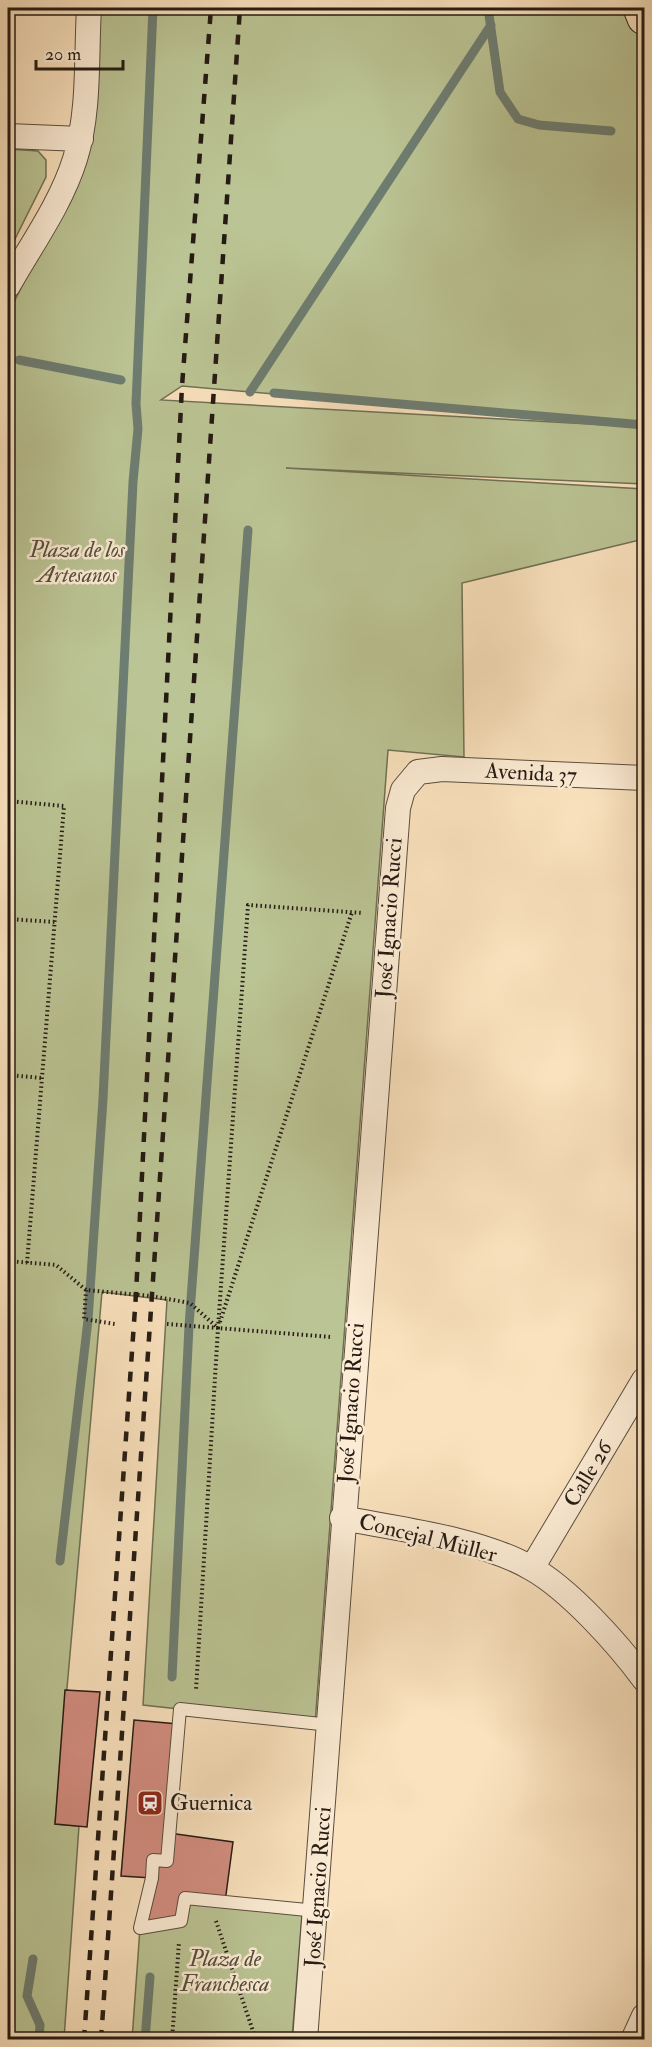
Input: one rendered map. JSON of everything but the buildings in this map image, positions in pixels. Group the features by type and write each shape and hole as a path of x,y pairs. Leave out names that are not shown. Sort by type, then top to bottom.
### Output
{"main road":[{"path":"640,8 645,18"}],"street":[{"path":"8,286 67,183 81,139 89,8"},
{"path":"8,136 81,139"},
{"name":"Avenida 37","path":"418,772 442,769 645,778"},
{"name":"José Ignacio Rucci","path":"305,2040 330,1725 342,1518 398,808 403,790 418,772"},
{"name":"Calle 26","path":"532,1568 645,1380"},
{"name":"Concejal Müller","path":"342,1518 447,1539 532,1568 568,1597 607,1635 645,1679"},
{"path":"633,2040 645,2016"}],"lane":[{"path":"316,1911 185,1898 181,1921 140,1928 152,1878 153,1860 167,1861 180,1708 330,1725"}],"path":[{"path":"8,801 64,806 27,1263"},
{"path":"195,1709 218,1328 248,905 364,913 363,925"},
{"path":"218,1328 352,912"},
{"path":"8,919 55,922"},
{"path":"8,1075 42,1078"},
{"path":"8,1262 56,1265 86,1290 151,1296 190,1303 218,1328"},
{"path":"86,1290 84,1319 115,1324"},
{"path":"167,1324 333,1337"},
{"path":"332,1349 334,1326"},
{"path":"209,1901 256,2040"},
{"path":"172,2040 181,1921"}],"green space":[{"name":"Plaza de los Artesanos","path":"94,8 640,8 644,18 644,426 182,386 161,400 644,427 644,484 286,468 644,489 644,539 462,583 464,757 388,750 315,1724 143,1705 167,1300 102,1292 55,1824 79,1826 64,2039 8,2039 8,315 29,271 70,203 81,173"},
{"path":"8,149 38,151 46,160 46,177 8,253"},
{"name":"Plaza de Franchesca","path":"185,1898 302,1915 292,2039 132,2040 140,1928"}],"waterway":[{"path":"60,1561 88,1320 103,1099 133,482 138,429 136,404 153,8"},
{"path":"488,8 500,92 518,119 539,125 611,131"},
{"path":"250,392 491,25"},
{"path":"19,360 121,380"},
{"path":"274,393 644,425"},
{"path":"172,1677 189,1326 248,530"},
{"path":"33,1959 27,1996 40,2025 39,2040"},
{"path":"145,2040 150,1977"}],"railway":[{"path":"84,2040 136,1294 182,386 211,8"},
{"path":"101,2040 240,8"}],"place":[{"name":"Guernica","path":"150,1803"}]}
